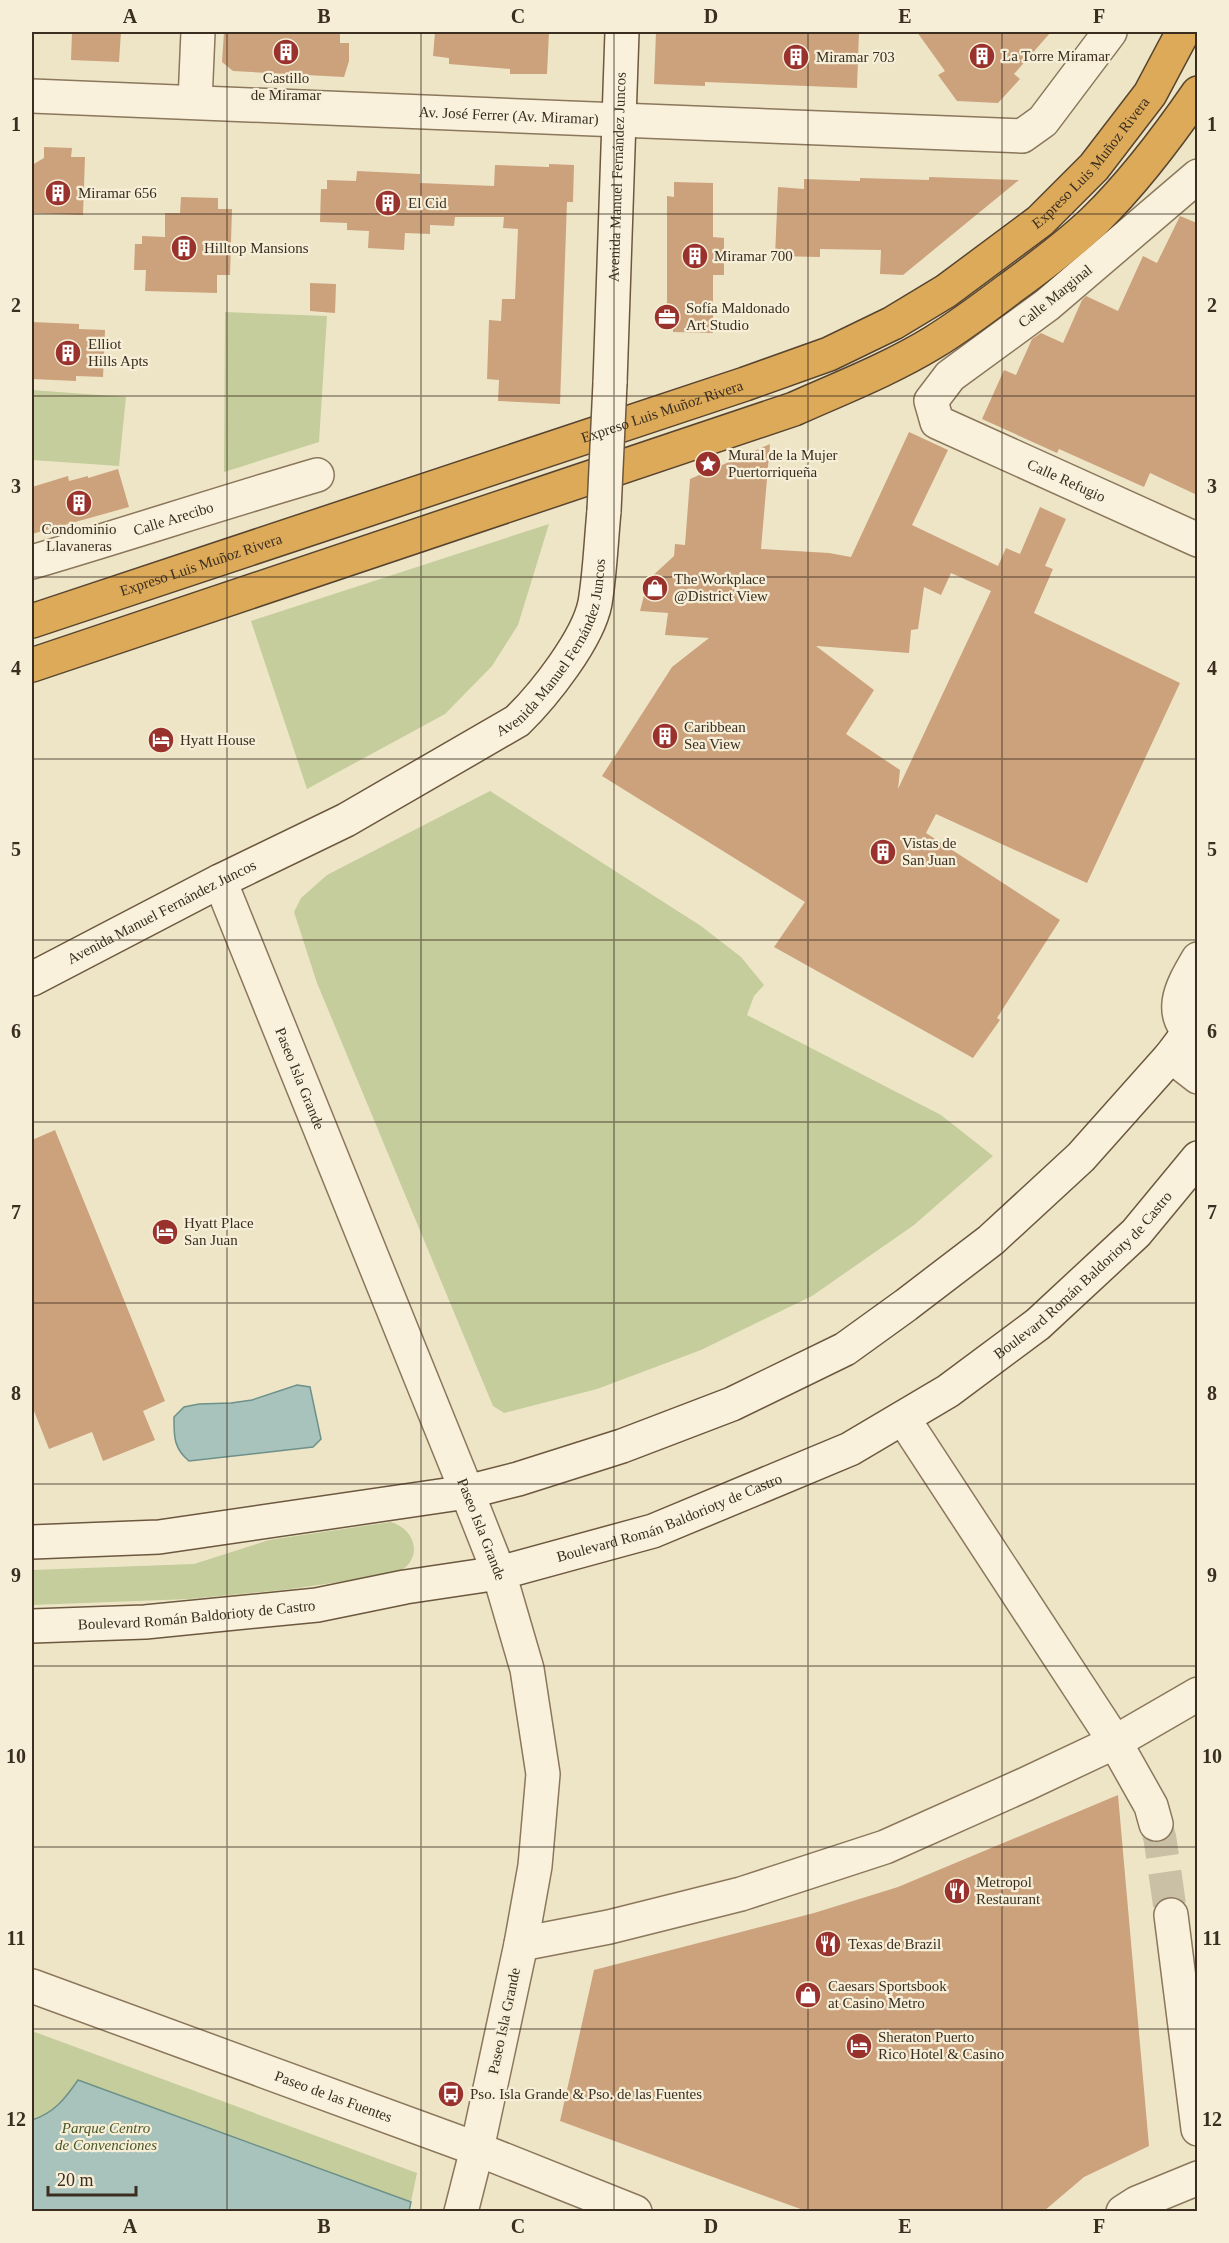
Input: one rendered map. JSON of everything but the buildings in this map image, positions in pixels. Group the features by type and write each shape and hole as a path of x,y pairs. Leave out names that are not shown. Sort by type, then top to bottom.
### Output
{"highway":[{"name":"Expreso Luis Muñoz Rivera","path":"32,621 745,384 829,354 892,323 946,291 1040,221 1094,167 1150,94 1183,32"},
{"path":"32,665 794,409 885,368 934,342 982,310 1045,263 1094,221 1144,165 1176,125 1197,93"}],"street":[{"path":"195,102 198,32"},
{"name":"Avenida Manuel Fernández Juncos","path":"32,979 220,881 346,820 509,726 526,712 576,649 594,605 604,511 622,32"},
{"name":"Av. José Ferrer (Av. Miramar)","path":"32,96 1022,136 1043,121 1110,32"},
{"name":"Calle Marginal","path":"937,422 930,401 950,376 1047,305 1197,177"},
{"name":"Calle Refugio","path":"937,422 1197,540"},
{"name":"Calle Arecibo","path":"32,562 317,475"},
{"name":"Paseo Isla Grande","path":"220,881 499,1573 527,1669 543,1774 535,1866 521,1944 477,2149 461,2211"},
{"path":"1197,959 1182,987 1179,1006 1181,1024 1188,1037 1197,1077"},
{"path":"32,1542 159,1537 467,1492 518,1479 622,1446 732,1404 845,1349 991,1240 1081,1157 1188,1037"},
{"name":"Boulevard Román Baldorioty de Castro","path":"32,1626 145,1622 317,1605 405,1587 499,1573 653,1531 850,1449 948,1391 1038,1324 1136,1233 1197,1158"},
{"path":"903,1419 1115,1742 1151,1806 1156,1824"},
{"path":"521,1944 609,1927 741,1894 885,1847 1115,1742 1197,1694"},
{"path":"1171,1915 1197,2129"},
{"name":"Paseo de las Fuentes","path":"32,1986 477,2149 635,2211"},
{"path":"1123,2211 1197,2178"}],"green space":[{"path":"225,312 327,316 319,442 224,472"},
{"path":"32,390 126,397 119,466 32,460"},
{"path":"549,524 518,625 492,666 445,714 307,789 251,621"},
{"path":"490,791 701,926 741,957 764,985 754,996 747,1015 941,1115 993,1156 914,1225 812,1296 701,1350 597,1389 504,1413 493,1406 317,983 294,912 301,898 327,875"},
{"path":"391,1522 407,1532 414,1547 410,1562 394,1574 291,1589 189,1599 32,1605 32,1570 194,1564 269,1540"},
{"name":"Parque Centro de Convenciones","path":"32,2031 417,2173 409,2211 32,2211"}],"water":[{"path":"297,1385 310,1387 321,1439 313,1447 189,1461 177,1446 174,1417 184,1407 252,1400"},
{"name":"Parque Centro de Convenciones","path":"78,2080 411,2202 409,2211 32,2211 32,2120 47,2113 58,2104"}],"tunnel":[{"path":"1156,1824 1171,1915"}],"place":[{"name":"Castillo de Miramar","path":"286,52"},
{"name":"La Torre Miramar","path":"982,56"},
{"name":"Miramar 703","path":"796,57"},
{"name":"Miramar 656","path":"58,193"},
{"name":"El Cid","path":"388,203"},
{"name":"Hilltop Mansions","path":"184,248"},
{"name":"Miramar 700","path":"695,256"},
{"name":"Sofía Maldonado Art Studio","path":"667,317"},
{"name":"Elliot Hills Apts","path":"68,353"},
{"name":"Mural de la Mujer Puertorriqueña","path":"708,464"},
{"name":"Condominio Llavaneras","path":"79,503"},
{"name":"The Workplace @District View","path":"655,588"},
{"name":"Caribbean Sea View","path":"665,736"},
{"name":"Hyatt House","path":"161,740"},
{"name":"Vistas de San Juan","path":"883,852"},
{"name":"Hyatt Place San Juan","path":"165,1232"},
{"name":"Metropol Restaurant","path":"957,1891"},
{"name":"Texas de Brazil","path":"828,1944"},
{"name":"Caesars Sportsbook at Casino Metro","path":"808,1995"},
{"name":"Sheraton Puerto Rico Hotel & Casino","path":"859,2046"},
{"name":"Pso. Isla Grande & Pso. de las Fuentes","path":"451,2094"}]}
